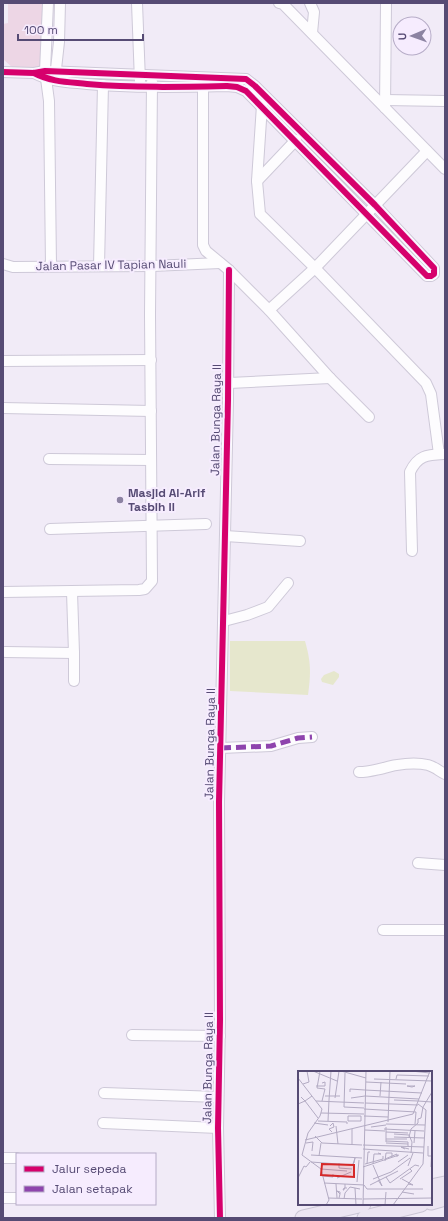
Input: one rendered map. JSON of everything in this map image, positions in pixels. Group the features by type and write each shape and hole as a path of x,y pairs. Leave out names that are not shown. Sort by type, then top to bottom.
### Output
{"main road":[{"path":"432,1187 445,1184"},
{"path":"432,1202 445,1198"},
{"path":"303,1218 359,1205"},
{"path":"364,1218 389,1208 413,1205"}],"street":[{"path":"48,3 47,42 50,76 51,266"},
{"path":"50,76 59,42 60,3"},
{"path":"137,3 140,87"},
{"path":"283,3 385,104 445,169"},
{"path":"310,3 314,12 312,33"},
{"path":"385,104 386,3"},
{"path":"47,42 59,42"},
{"path":"3,72 34,73 50,76 103,85 152,88 238,87 246,91 262,105 427,276 434,274 434,268 375,205 256,86 246,79 139,74 50,76"},
{"path":"3,592 139,590 145,588 152,581 150,525 150,315 152,266 152,75"},
{"path":"99,266 103,85"},
{"path":"203,87 201,236 206,251 229,270 269,310 330,378 369,417"},
{"path":"385,104 445,101"},
{"path":"262,105 257,181 260,214 315,268 429,388 442,454 422,457 415,462 410,472 412,551"},
{"path":"257,181 296,140"},
{"path":"269,310 315,268 427,151"},
{"name":"Jalan Pasar IV Tapian Nauli","path":"3,264 13,267 152,266 220,263"},
{"name":"Jalan Bunga Raya II","path":"220,1218 218,1097 220,1036 221,748 224,621 224,536 229,383 229,270"},
{"path":"3,361 151,360"},
{"path":"229,383 330,378"},
{"path":"3,408 151,411"},
{"path":"49,459 151,460"},
{"path":"50,529 206,524"},
{"path":"224,536 300,541"},
{"path":"224,621 247,615 268,607 288,583"},
{"path":"72,592 74,622 74,681"},
{"path":"5,652 74,653"},
{"path":"221,748 271,746 298,738 312,737"},
{"path":"359,772 370,772 394,766 417,764 433,767 445,774"},
{"path":"418,863 445,865"},
{"path":"383,930 445,930"},
{"path":"132,1035 220,1036"},
{"path":"104,1093 218,1097"},
{"path":"103,1123 218,1128"},
{"path":"3,1158 16,1158"},
{"path":"3,1198 16,1198"}],"shaded area":[{"path":"8,3 46,3 45,63 38,68 13,68 3,59 3,24 8,23"},
{"path":"230,641 305,641 310,668 308,695 230,691"},
{"path":"334,671 339,674 339,677 333,685 322,682 321,679 324,675"}],"marked path":[{"path":"221,748 271,746 298,738 312,737"}],"cycle path":[{"path":"3,72 34,73 45,71 246,79 255,86 375,205 434,268 434,274 427,276 246,91 237,87 227,86 140,87 87,84 53,80 34,73"},
{"path":"220,1218 218,1128 220,1020 219,802 228,400 229,270"}],"place":[{"name":"Masjid Al-Arif Tasbih II","path":"120,500"}]}
